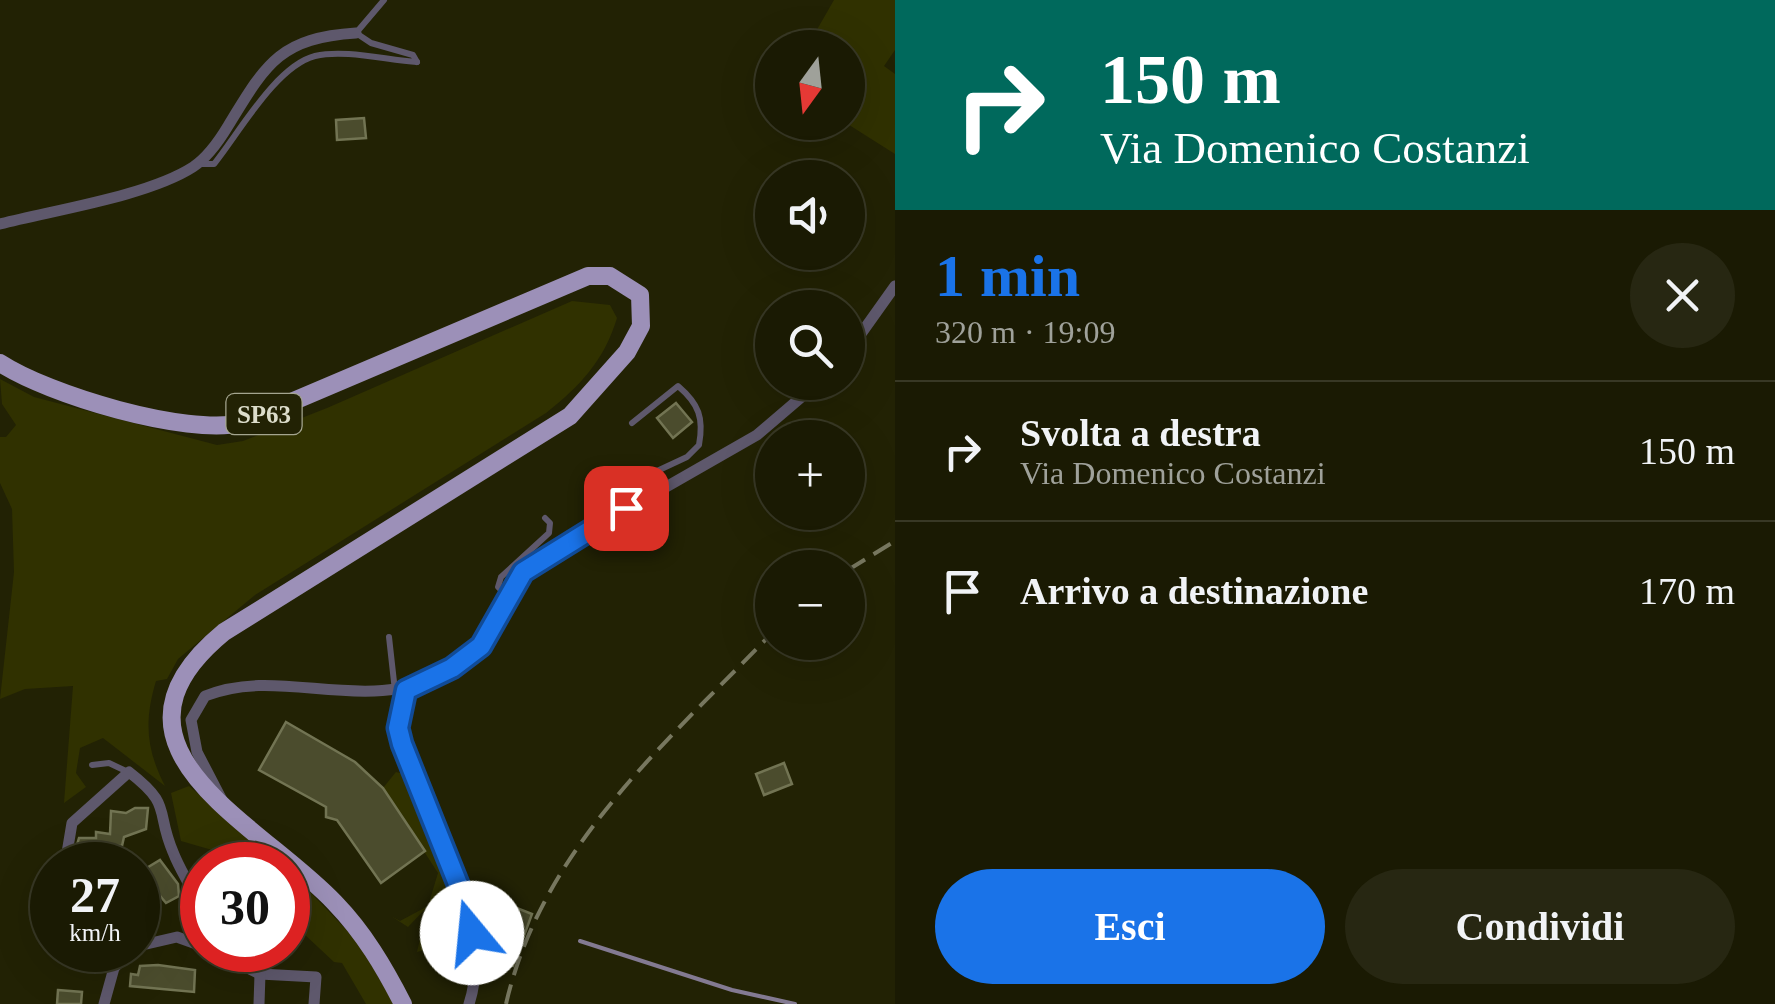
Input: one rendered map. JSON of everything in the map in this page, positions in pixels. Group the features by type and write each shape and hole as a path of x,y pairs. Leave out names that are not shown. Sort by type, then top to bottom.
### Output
{"main road":[{"name":"SP63","path":"0,363 23,378 86,400 218,428 242,423 588,276 610,276 640,295 642,326 627,352 570,416 224,632 189,662 181,676 172,722 178,752 189,773 225,806"},
{"path":"225,806 336,903 371,946 403,1004"}],"street":[{"path":"0,224 170,180 197,164 217,144 266,64 294,43 356,33"},
{"path":"865,328 895,286"},
{"path":"225,806 194,737 191,720 205,696 246,687 400,690 452,668 481,646 523,572 757,435 798,400"},
{"path":"400,690 398,728 402,744 462,894 472,933 476,974 470,1004"},
{"path":"69,842 72,823 130,772 162,803 172,851 180,865"},
{"path":"104,1004 113,972"},
{"path":"256,972 316,977 314,1004"},
{"path":"258,1004 260,974"}],"lane":[{"path":"197,164 214,164 278,80 300,62 329,54 417,62 413,55 371,43 356,33 384,0"},
{"path":"632,423 678,386 695,400 702,416 699,446 687,457 658,471 654,482 660,490"},
{"path":"508,597 498,587 500,577 549,533 550,524 545,518"},
{"path":"389,637 400,690"},
{"path":"92,765 110,763 130,772"}],"shaded area":[{"path":"834,0 895,0 895,50 884,66 895,74 895,154 865,135 865,30 817,30"},
{"path":"572,301 610,305 617,318 598,360 570,393 546,413 255,595 178,659 167,679 156,681 150,709 151,747 165,786 103,738 80,748 76,773 86,787 64,803 73,686 25,689 0,699 14,572 12,509 0,483 0,437 6,437 16,425 2,404 0,379 34,397 217,445 243,441 327,408"},
{"path":"396,772 404,774 449,884 408,927 391,916 400,921 428,906 438,873 383,788"},
{"path":"189,786 255,842 181,841 171,793"},
{"path":"310,892 358,942 394,1004 366,1004 342,963 334,962 310,940"},
{"path":"448,909 458,917 461,940 417,952 420,939"}],"building":[{"path":"364,118 366,138 337,140 336,120"},
{"path":"676,403 692,422 673,438 657,418"},
{"path":"286,722 355,762 383,788 425,851 381,883 337,820 326,817 326,807 259,770"},
{"path":"784,763 792,784 764,795 756,774"},
{"path":"148,808 146,829 124,837 123,842 78,842 79,838 96,838 96,832 110,834 111,811 126,813"},
{"path":"160,860 178,884 179,896 166,903 160,896"},
{"path":"509,905 532,914 513,966 490,958"},
{"path":"160,965 195,972 194,992 130,986 131,974 160,972"},
{"path":"58,990 82,992 81,1004 57,1004"}],"waterway":[{"path":"580,941 732,990 795,1004"}],"railway":[{"path":"865,560 895,541"},
{"path":"506,1004 523,948 578,847 650,758 755,650"}],"route":[{"path":"472,933 462,894 406,760 398,728 406,690 452,668 481,646 523,572 626,508"}]}
